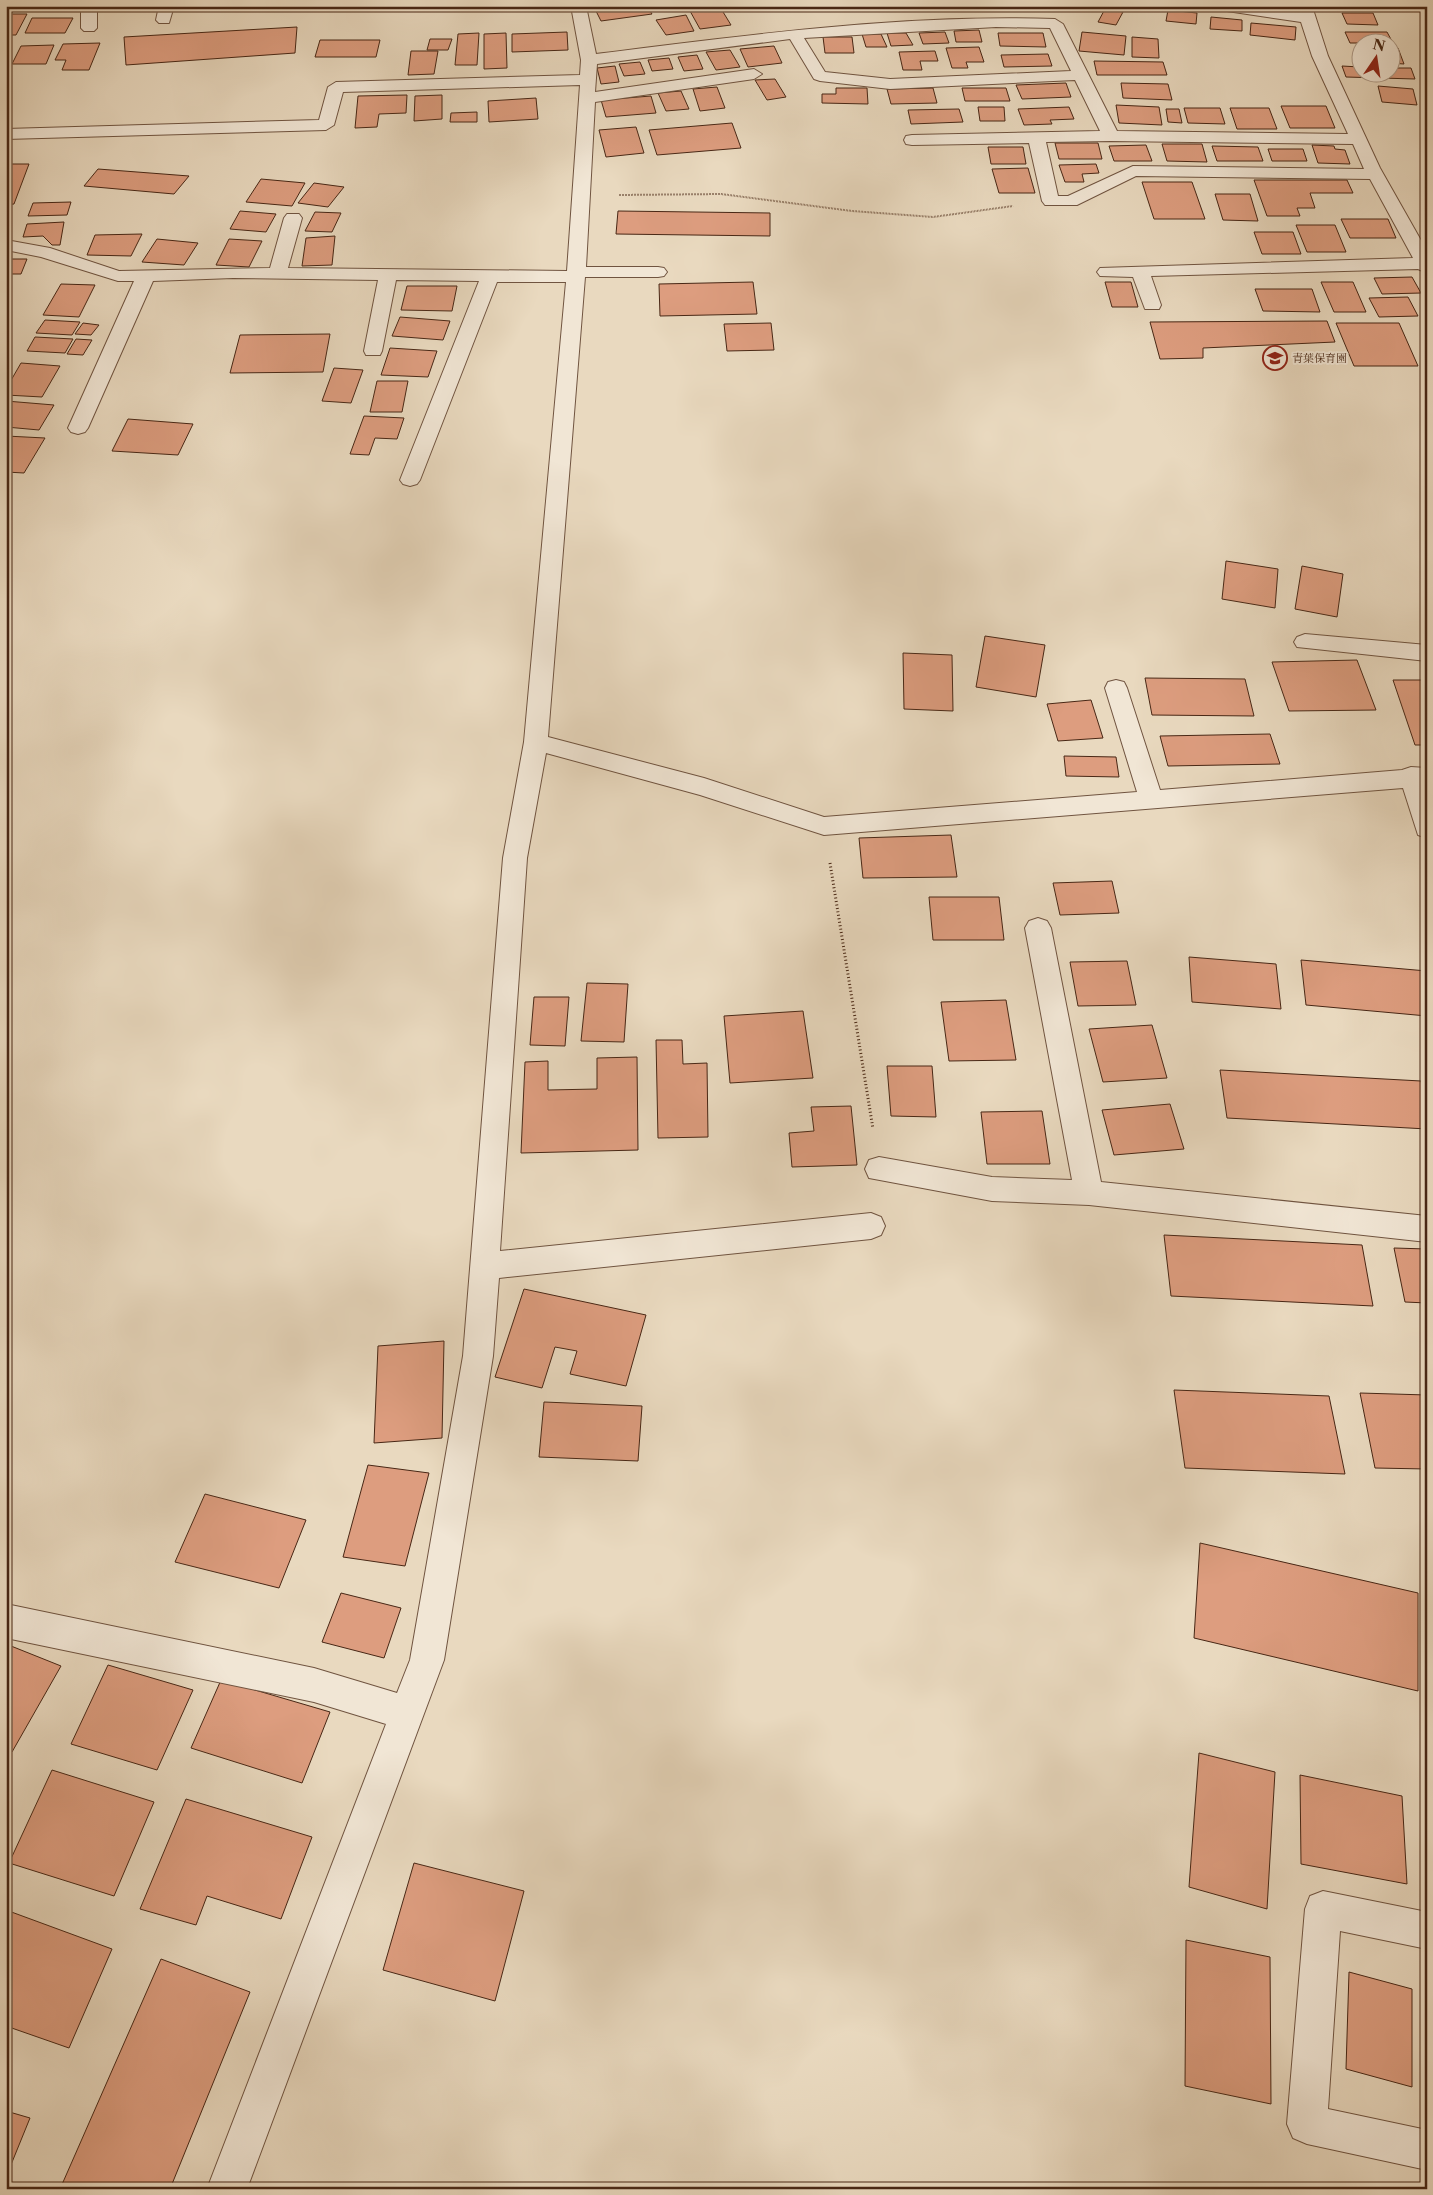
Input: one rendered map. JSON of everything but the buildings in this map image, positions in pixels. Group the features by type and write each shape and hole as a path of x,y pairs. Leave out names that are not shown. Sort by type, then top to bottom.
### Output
{"street":[{"path":"88,6 89,28"},
{"path":"1106,272 1426,265 1375,174 1358,139 1320,56 1306,12 1227,6"},
{"path":"228,2189 427,1660 478,1356 515,858 536,742 576,274 589,60 583,7"},
{"path":"589,60 794,34 996,22 1055,24 1111,136"},
{"path":"794,34 820,76 890,84 1081,75"},
{"path":"587,98 754,74"},
{"path":"6,134 326,125 336,87 588,80"},
{"path":"912,140 1111,136 1358,139"},
{"path":"1036,137 1051,201 1071,201 1133,171 1375,174"},
{"path":"277,274 293,218"},
{"path":"6,245 44,252 118,276 277,274 490,276 658,272"},
{"path":"1140,271 1152,305"},
{"path":"78,428 146,275"},
{"path":"373,351 388,275"},
{"path":"410,480 490,276"},
{"path":"1305,642 1427,653"},
{"path":"1116,688 1151,798"},
{"path":"536,742 704,787 824,826 1419,776 1427,828"},
{"path":"1038,928 1088,1193"},
{"path":"879,1169 992,1189 1088,1193 1427,1228"},
{"path":"485,1266 871,1226"},
{"path":"6,1621 314,1685 407,1713"},
{"path":"1427,1931 1323,1909 1307,2124 1427,2150"}],"path":[{"path":"581,195 721,194 852,211 933,217 1051,201"},
{"path":"824,826 879,1169"}],"place":[{"name":"青葉保育園","path":"1275,358"}]}
